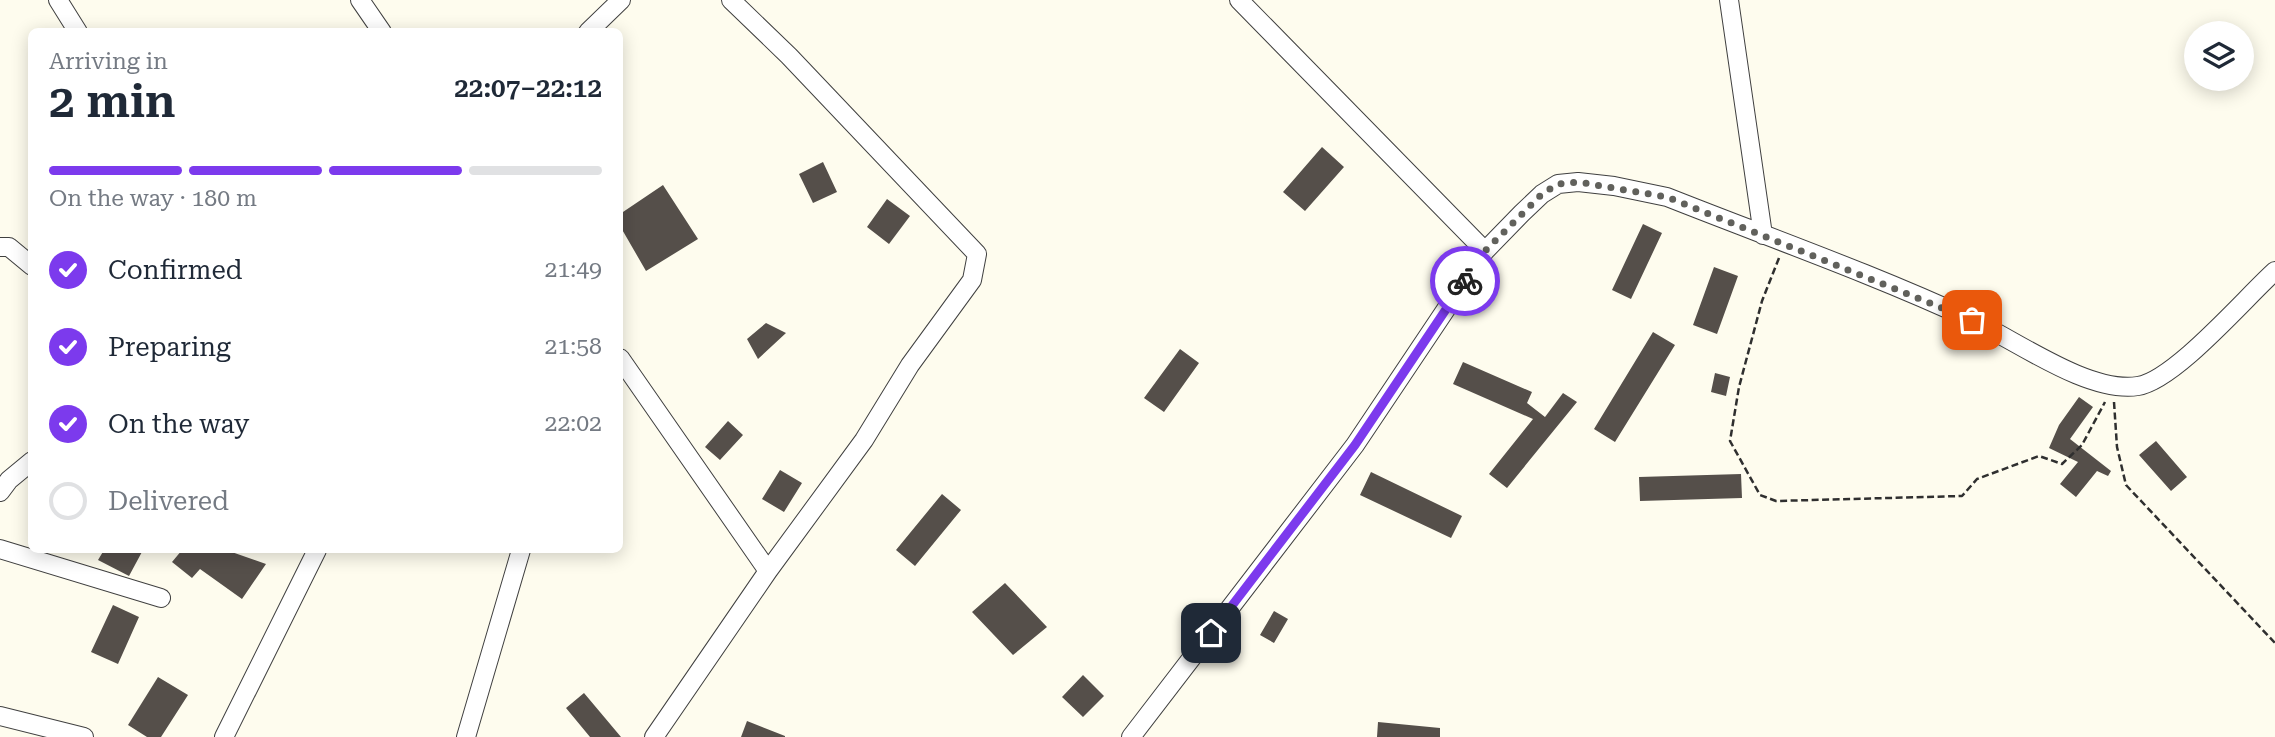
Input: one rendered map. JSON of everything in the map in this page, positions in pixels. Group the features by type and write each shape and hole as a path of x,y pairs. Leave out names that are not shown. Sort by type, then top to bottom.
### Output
{"street":[{"path":"58,0 76,28"},
{"path":"360,0 380,28"},
{"path":"592,28 621,0"},
{"path":"654,737 768,571 864,440 910,365 972,280 977,254 789,56 730,0"},
{"path":"1239,0 1485,251"},
{"path":"1729,0 1763,235"},
{"path":"1131,737 1355,445 1485,251 1542,194 1558,184 1578,182 1667,197 1972,320 2079,374 2113,386 2140,386 2182,362 2275,271"},
{"path":"0,247 9,247 28,263"},
{"path":"623,362 768,571"},
{"path":"3,480 28,464"},
{"path":"0,549 161,598"},
{"path":"224,737 316,553"},
{"path":"466,737 520,553"},
{"path":"0,716 84,737"}],"path":[{"path":"1784,244 1762,301 1739,387 1730,441 1760,495 1776,501 1962,496 1977,479 2039,456 2062,464 2082,445 2113,386"},
{"path":"2113,386 2117,447 2126,485 2275,643"}],"building":[{"path":"1322,147 1344,167 1305,211 1283,192"},
{"path":"823,162 837,192 813,203 799,174"},
{"path":"663,185 698,239 646,271 623,231 623,212"},
{"path":"887,199 910,216 889,244 867,227"},
{"path":"1643,224 1662,233 1631,299 1612,290"},
{"path":"1714,267 1738,276 1717,334 1693,325"},
{"path":"766,323 786,333 758,359 747,339"},
{"path":"1653,332 1675,345 1615,442 1594,429"},
{"path":"1180,349 1199,363 1164,412 1144,398"},
{"path":"1463,362 1532,392 1527,403 1545,417 1563,393 1577,402 1507,488 1489,474 1533,419 1453,384"},
{"path":"1715,373 1730,377 1726,396 1711,392"},
{"path":"2079,397 2093,407 2070,439 2111,471 2108,476 2097,471 2076,497 2060,484 2078,462 2049,448 2059,425"},
{"path":"728,421 743,435 720,460 705,447"},
{"path":"2156,441 2187,477 2171,491 2139,455"},
{"path":"780,470 802,483 784,512 762,499"},
{"path":"1371,472 1462,516 1451,538 1360,495"},
{"path":"1741,474 1742,498 1640,501 1639,477"},
{"path":"942,494 961,510 915,566 896,550"},
{"path":"102,553 141,553 129,576 98,560"},
{"path":"180,553 235,553 266,564 242,599 200,569 192,578 172,562"},
{"path":"1005,583 1047,627 1013,655 972,612"},
{"path":"113,605 139,617 118,664 91,652"},
{"path":"1274,611 1288,619 1274,643 1260,635"},
{"path":"1083,675 1104,696 1083,717 1062,697"},
{"path":"158,677 188,695 161,737 147,737 128,725"},
{"path":"584,693 621,737 590,737 566,708"},
{"path":"747,721 785,736 785,737 741,737"},
{"path":"1378,722 1440,728 1440,737 1377,737"}],"way so far":[{"path":"1465,281 1485,251 1542,194 1558,184 1578,182 1667,197 1972,320"}],"route":[{"path":"1211,633 1355,445 1465,281"}]}
